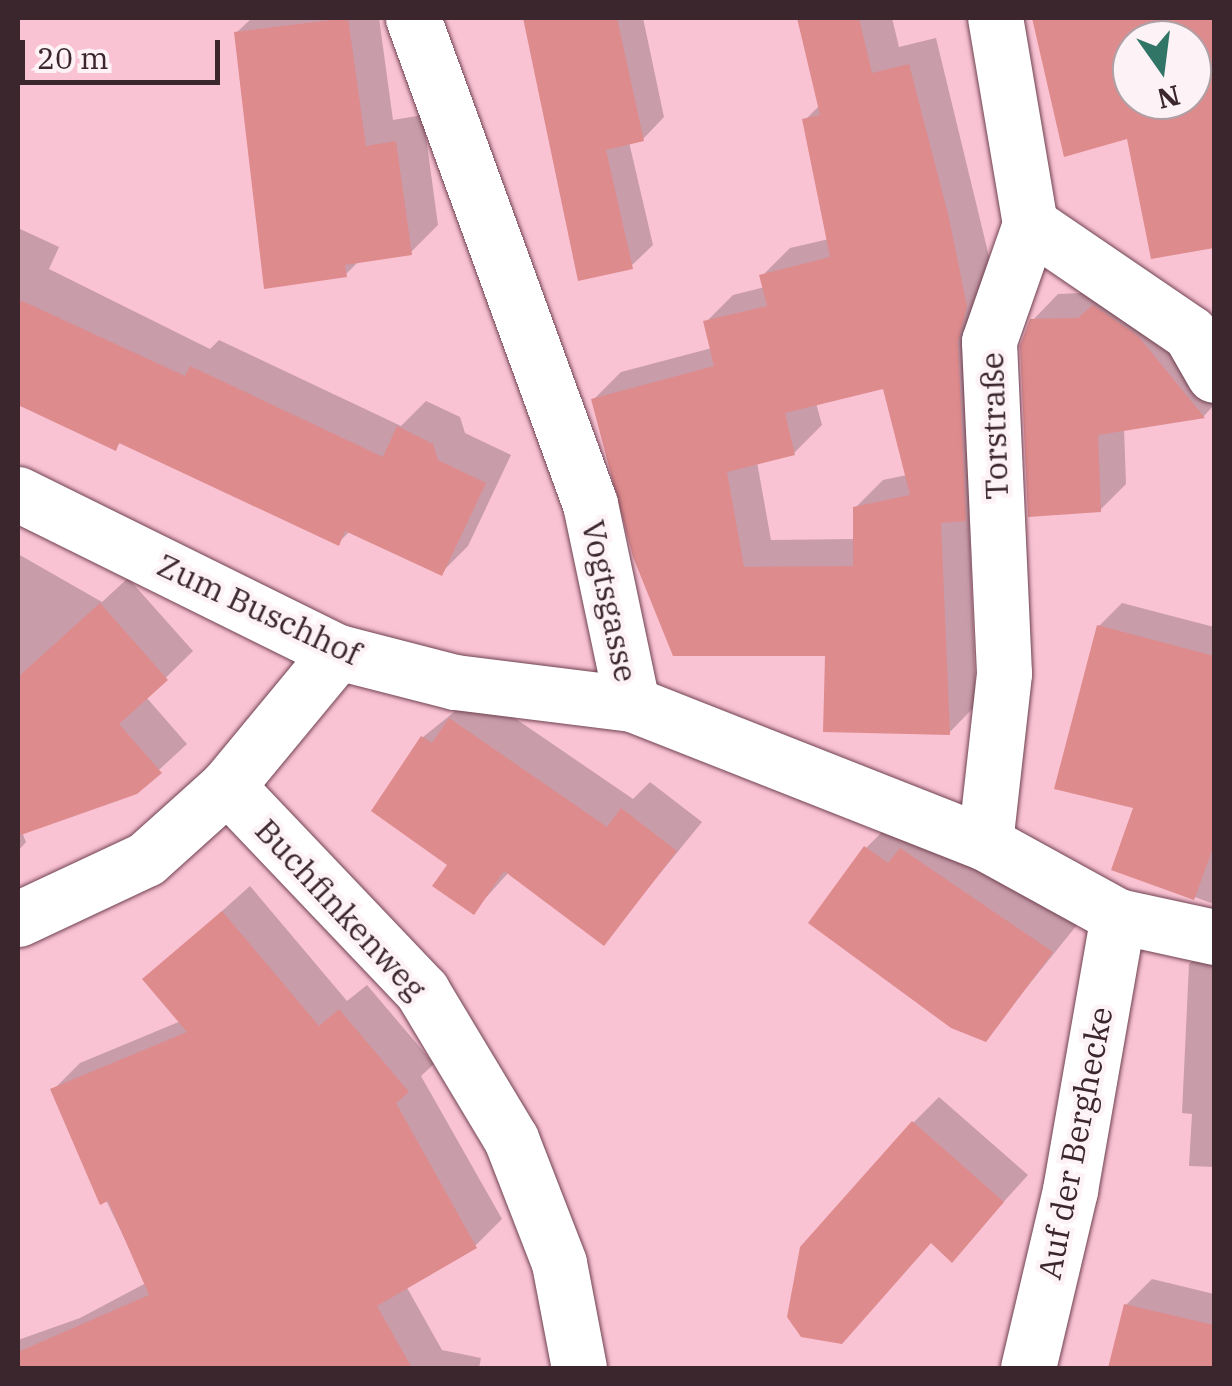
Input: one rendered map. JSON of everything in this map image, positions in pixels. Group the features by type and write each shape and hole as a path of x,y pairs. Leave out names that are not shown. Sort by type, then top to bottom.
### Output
{"street":[{"name":"Vogtsgasse","path":"413,18 590,504 632,704 985,842 1118,916 1213,935"},
{"name":"Torstraße","path":"985,842 1004,673 989,341 1030,224 995,18"},
{"path":"1030,224 1190,334 1214,375"},
{"name":"Zum Buschhof","path":"18,494 338,652 455,682 632,704"},
{"path":"18,919 146,860 228,786 338,652"},
{"name":"Buchfinkenweg","path":"228,786 432,1008 510,1139 559,1263 579,1368"},
{"name":"Auf der Berghecke","path":"1028,1368 1070,1190 1118,916"}],"building":[{"path":"348,18 366,146 396,141 412,255 345,265 347,277 264,289 234,32"},
{"path":"523,18 617,18 644,141 606,150 633,269 578,281"},
{"path":"797,18 859,18 872,73 909,64 949,218 967,306 958,342 966,521 941,523 950,735 823,732 825,656 673,656 633,557 591,399 714,366 703,321 767,306 759,275 830,257 802,119 820,115","holes":["883,389 910,495 853,507 853,566 744,567 727,472 795,455 785,413"]},
{"path":"1032,18 1214,18 1214,248 1151,259 1127,139 1064,157"},
{"path":"18,299 185,376 190,366 383,457 397,426 433,444 438,460 486,483 442,576 345,531 339,546 119,443 116,451 18,405"},
{"path":"1093,305 1138,336 1205,418 1098,435 1101,512 1028,517 1020,346 1030,319 1078,318"},
{"path":"100,603 168,680 119,724 162,773 137,794 18,836 18,677"},
{"path":"1097,625 1214,656 1214,845 1194,900 1111,870 1133,808 1054,789"},
{"path":"449,718 607,827 621,808 677,851 604,946 504,871 474,915 432,886 447,865 371,811 421,736 432,743"},
{"path":"864,846 888,863 900,848 1053,952 986,1042 951,1028 808,923"},
{"path":"222,911 319,1026 339,1009 409,1092 396,1103 477,1248 377,1306 412,1368 18,1368 18,1352 149,1295 108,1201 100,1205 50,1089 187,1032 142,979"},
{"path":"912,1121 1004,1202 952,1263 931,1243 842,1344 801,1337 787,1317 800,1247"},
{"path":"1124,1304 1214,1325 1214,1368 1108,1368"}]}
